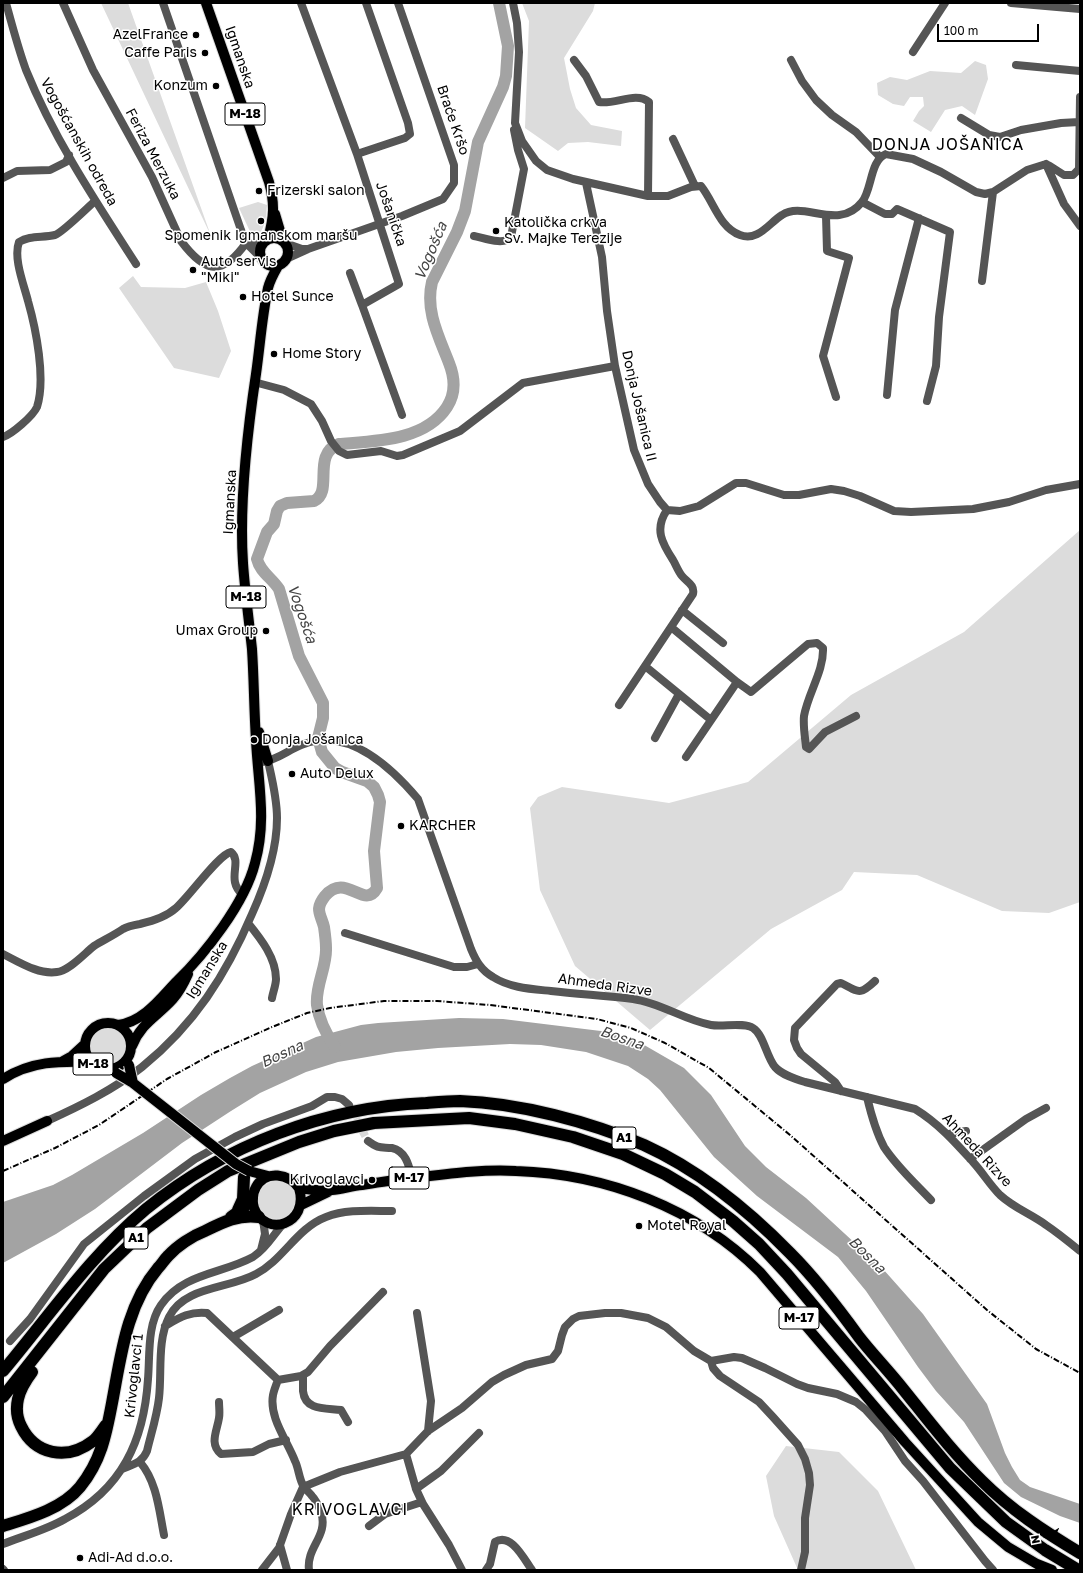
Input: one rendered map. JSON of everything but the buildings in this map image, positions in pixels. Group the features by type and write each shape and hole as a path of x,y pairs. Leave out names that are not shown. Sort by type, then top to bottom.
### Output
{"highway":[{"name":"A1","path":"3,1371 96,1258 117,1236 146,1210 176,1187 222,1159 258,1141 307,1123 351,1111 410,1103 460,1101 509,1106 548,1114 594,1127 644,1146 678,1163 710,1184 750,1214 791,1254 831,1298 862,1340 945,1442 982,1482 1014,1510 1048,1534 1080,1553"},
{"name":"A1","path":"3,1397 104,1269 147,1228 198,1190 228,1171 299,1142 334,1131 374,1123 469,1118 515,1124 573,1137 623,1154 665,1174 695,1192 733,1221 759,1244 787,1274 950,1468 1006,1522 1045,1550 1078,1570"},
{"path":"236,1213 243,1199 245,1174"},
{"path":"221,1223 242,1209 253,1196"},
{"path":"3,1526 27,1519 70,1497 80,1486 97,1461 104,1442 130,1317 148,1280 168,1256 197,1234 221,1223 240,1216 261,1218"},
{"path":"66,1318 58,1338 27,1378 22,1388 18,1399 17,1408 19,1421 26,1436 41,1449 62,1453 70,1452 87,1445 94,1440 108,1422"},
{"path":"3,1516 10,1517 42,1512"}],"main road":[{"name":"Igmanska","path":"206,3 269,182 274,212 284,242"},
{"name":"Igmanska","path":"266,240 274,212"},
{"path":"266,240 273,238 284,242"},
{"name":"M-18","path":"262,260 260,250 266,240"},
{"name":"M-18","path":"282,262 288,251 284,242"},
{"name":"Igmanska","path":"255,719 254,676 243,568 242,531 245,475 254,382 268,286 262,260"},
{"path":"262,260 270,266 282,262"},
{"name":"Igmanska","path":"268,286 282,262"},
{"path":"255,719 268,761"},
{"name":"M-18","path":"118,1025 126,1024 141,1016 190,969 213,940 243,895 256,862 261,830 262,803 255,719"},
{"name":"M-18","path":"132,1046 128,1033 118,1025 111,1023 104,1023 91,1030 85,1044 87,1056 96,1066 112,1071 129,1061 132,1046 139,1031 172,1000 183,986 190,969"},
{"name":"M-18","path":"61,1061 72,1056 85,1044"},
{"name":"M-18","path":"3,1079 30,1066 61,1061 91,1062"},
{"path":"129,1061 133,1083"},
{"path":"112,1071 133,1083 236,1164 245,1174 252,1186 255,1211 261,1218 276,1224 283,1224"},
{"path":"3,1141 47,1121"},
{"name":"M-17","path":"299,1188 332,1190 412,1178 486,1171 516,1171 546,1173 596,1182 645,1197 679,1212 722,1238 751,1263 905,1442 963,1506 989,1532 1008,1547 1037,1564 1052,1570"},
{"path":"245,1174 268,1176 282,1175 295,1182 302,1197 301,1205"},
{"path":"253,1196 256,1186 268,1176"},
{"name":"M-17","path":"283,1224 295,1217 301,1205 332,1190"}],"street":[{"name":"Vogošćanskih odreda","path":"6,3 26,69 40,102 95,201 136,264"},
{"name":"Feriza Merzuka","path":"63,3 92,70 152,177 181,240 211,267 225,265 233,260 246,243"},
{"path":"163,3 246,243 262,260"},
{"name":"Jošanička","path":"302,3 357,154 399,284 362,304"},
{"path":"357,154 405,138 410,134 408,123 366,3"},
{"name":"Braće Kršo","path":"282,262 308,249 380,224 443,199 454,183 454,165 398,3"},
{"path":"474,236 502,242 511,237 524,169 514,134 519,52 517,23 513,3"},
{"path":"913,52 945,3"},
{"path":"1011,3 1080,9"},
{"path":"574,60 586,76 599,102 608,103 640,97 646,98 650,102 648,196"},
{"path":"792,60 802,81 816,100 832,115 856,132 878,161"},
{"path":"1016,65 1080,71"},
{"path":"515,123 525,146 547,170 586,183 648,196 668,196 695,186 701,186 707,193 721,220 728,228 741,236 756,235 786,212 810,212 826,216 840,215 850,212 862,202 878,161 886,154 913,159 941,172 976,192 985,194 993,192 1027,170 1046,164 1064,175 1070,176 1079,172 1080,97"},
{"path":"961,118 989,135 1000,137 1022,130 1061,123 1079,122"},
{"path":"673,139 695,186"},
{"path":"3,178 17,171 50,170 66,162 69,155"},
{"path":"1046,164 1064,204 1080,226"},
{"name":"Donja Jošanica II","path":"586,183 602,258 607,311 615,366 634,450 642,473 653,493 667,510"},
{"path":"982,281 993,192"},
{"path":"3,437 10,434 32,415 36,407 40,388 38,350 17,254 19,242 27,237 47,236 60,232 95,201"},
{"path":"862,202 885,214 892,214 898,209 950,232 939,317 936,366 927,401"},
{"path":"826,216 827,251 849,258 823,356 836,397"},
{"path":"887,395 895,310 919,218"},
{"path":"246,243 260,244 266,240"},
{"path":"284,242 302,249 308,249"},
{"path":"350,273 402,414"},
{"path":"254,382 284,390 311,404 322,421 331,442 339,451 347,455 381,451 397,456 403,455 460,430 524,383 615,366"},
{"path":"619,705 693,594 694,590 681,575 663,545 660,532 664,514 667,510 680,511 699,506 736,484 746,482 784,495 799,495 831,489 844,491 894,510 910,512 973,509 1009,502 1046,490 1080,484"},
{"path":"682,610 723,643"},
{"path":"671,627 751,692 808,644 817,643 823,648 823,657 804,717 806,747 809,749 825,732 856,716"},
{"path":"645,666 711,720"},
{"path":"686,758 737,682"},
{"path":"655,738 679,694"},
{"name":"Ahmeda Rizve","path":"258,762 268,761 303,744 324,740 349,744 368,753 402,780 418,799 471,949 482,970 493,978 525,988 652,1003 711,1024 752,1027 759,1033 768,1057 776,1068 790,1076 805,1082 915,1109 929,1117 948,1134 990,1184 1011,1204 1046,1225 1080,1251"},
{"name":"Igmanska","path":"47,1121 87,1103 141,1068 176,1037 190,1021 222,976 248,923 267,877 274,845 277,817 268,761"},
{"path":"3,954 33,968 52,972 63,971 94,947 126,927 156,919 175,909 221,857 228,852 231,852 234,855 234,881 237,890 243,895"},
{"path":"248,923 262,941 273,961 276,980 272,998"},
{"path":"345,933 454,967 468,967 478,964"},
{"path":"841,1091 835,1082 801,1054 794,1040 795,1028 837,984 841,983 852,990 858,991 865,990 875,980"},
{"path":"10,1341 30,1319 84,1244 144,1196 195,1159 234,1137 263,1124 312,1106 327,1097 342,1098 349,1105"},
{"path":"867,1097 877,1131 884,1146 901,1169 931,1200"},
{"path":"970,1159 1026,1119 1046,1108"},
{"path":"948,1134 966,1131"},
{"path":"368,1141 381,1148 393,1148 400,1152 409,1164 412,1178"},
{"path":"122,1469 140,1462 144,1459 147,1451 159,1398 161,1355 165,1326 174,1308 195,1294 242,1281 257,1274 282,1255 305,1230 316,1221 347,1212 392,1211"},
{"path":"261,1218 265,1234 262,1250"},
{"name":"Krivoglavci 1","path":"3,1544 75,1514 110,1484 122,1469 133,1450 142,1425 147,1399 152,1327 160,1306 167,1297 186,1282 204,1274 245,1261 262,1250 269,1244 283,1224"},
{"path":"278,1380 303,1375 317,1363 330,1346 383,1292"},
{"path":"233,1336 279,1310"},
{"path":"165,1326 182,1316 196,1312 207,1313 278,1380"},
{"path":"417,1312 431,1401 428,1431"},
{"path":"262,1570 280,1545 291,1514 303,1487 340,1472 406,1454 428,1431 462,1408 492,1382 526,1365 552,1359 558,1351 565,1327 573,1319 579,1316 621,1313 648,1318 666,1327 694,1351 711,1361 713,1368 720,1376 759,1402 798,1445 806,1459 810,1485 805,1518 805,1552 801,1570"},
{"path":"711,1361 723,1358 742,1358 797,1384 846,1397 866,1410 885,1431 984,1561 993,1570"},
{"path":"303,1375 303,1391 308,1403 312,1406 325,1409 341,1410 348,1422"},
{"path":"278,1380 273,1395 276,1421 296,1461 303,1487 313,1496 321,1512 323,1523 321,1536 310,1554 308,1563 309,1570"},
{"path":"219,1402 219,1418 216,1428 215,1445 216,1450 221,1454 253,1452 269,1444 286,1440"},
{"path":"416,1489 442,1470 480,1433"},
{"path":"898,1449 905,1442"},
{"path":"406,1454 416,1489 422,1502 428,1514 449,1545 462,1570"},
{"path":"140,1462 153,1484 164,1535"},
{"path":"369,1526 385,1514 422,1502"},
{"path":"486,1570 490,1564 495,1542 500,1539 504,1539 512,1544 532,1570"},
{"path":"280,1545 285,1558 287,1570"}],"shaded area":[{"path":"101,3 128,3 211,236"},
{"path":"522,3 595,3 593,11 564,58 570,89 576,108 591,125 622,131 621,146 588,142 568,143 558,151 525,128 529,21"},
{"path":"975,61 986,65 988,79 975,115 962,106 945,110 931,132 913,121 924,106 923,97 910,97 904,106 893,104 878,95 877,83 890,77 907,80 930,71 961,73"},
{"path":"258,202 267,205 267,210 263,228 254,240 239,208"},
{"path":"133,276 141,287 185,288 206,282 218,311 231,351 219,378 174,368 119,288"},
{"path":"1080,530 1080,902 1049,913 1002,911 917,875 854,872 842,890 771,929 650,1030 575,966 540,890 530,808 538,797 562,787 669,803 748,782 851,695 964,632"},
{"path":"108,1026 116,1028 122,1032 126,1038 128,1046 126,1054 122,1060 116,1064 108,1066 100,1064 94,1060 90,1054 88,1046 90,1038 94,1032 100,1028"},
{"path":"277,1181 287,1184 293,1190 296,1200 293,1210 287,1216 277,1219 267,1216 261,1210 258,1200 261,1190 267,1184"},
{"path":"786,1446 839,1452 878,1491 916,1570 798,1570 774,1516 766,1476"}],"water":[{"name":"Bosna","path":"459,1018 503,1019 609,1032 639,1042 684,1068 711,1095 745,1146 766,1167 806,1198 883,1269 923,1314 987,1404 1005,1453 1020,1480 1030,1487 1080,1504 1080,1523 1060,1516 1021,1497 1004,1483 964,1422 936,1391 866,1291 838,1257 757,1196 714,1157 660,1090 648,1079 628,1066 586,1052 541,1045 510,1044 438,1048 396,1052 338,1062 306,1072 260,1093 231,1111 182,1143 95,1209 56,1234 3,1263 3,1202 53,1185 72,1175 143,1133 201,1095 252,1066 316,1037 361,1025"}],"waterway":[{"name":"Vogošća","path":"335,1047 323,1027 317,1005 318,991 326,955 324,927 319,909 325,896 333,889 340,887 366,895 372,894 377,888 374,851 380,802 374,787 367,781 335,768 322,752 318,738 323,718 323,703 299,656 279,589 263,571 257,559 267,532 274,524 277,511 280,506 287,503 314,501 320,496 322,490 324,464 326,456 331,449 339,444 383,440 413,433 426,427 438,418 450,402 454,385 452,374 434,324 430,303 430,293 432,282 457,232 465,211 478,142 503,87 506,76 508,46 499,3"}],"tunnel":[{"path":"350,1108 368,1141"}],"railway":[{"path":"3,1171 55,1148 99,1125 167,1079 216,1052 307,1013 330,1008 384,1001 437,1001 490,1005 597,1019 631,1028 665,1043 709,1068 790,1135 987,1310 1036,1349 1080,1373"}],"place":[{"name":"AzelFrance","path":"196,35"},
{"name":"Caffe Paris","path":"205,53"},
{"name":"Konzum","path":"216,86"},
{"name":"Frizerski salon","path":"259,191"},
{"name":"Spomenik Igmanskom maršu","path":"261,221"},
{"name":"Katolička crkva Sv. Majke Terezije","path":"496,231"},
{"name":"Auto servis \"Miki\"","path":"193,270"},
{"name":"Hotel Sunce","path":"243,297"},
{"name":"Home Story","path":"274,354"},
{"name":"Umax Group","path":"266,631"},
{"name":"Donja Jošanica","path":"254,740"},
{"name":"Auto Delux","path":"292,774"},
{"name":"KARCHER","path":"401,826"},
{"name":"Krivoglavci","path":"372,1180"},
{"name":"Motel Royal","path":"639,1226"},
{"name":"Adi-Ad d.o.o.","path":"80,1558"}],"district":[{"name":"DONJA JOŠANICA","path":"948,145"},
{"name":"KRIVOGLAVCI","path":"350,1510"}]}
